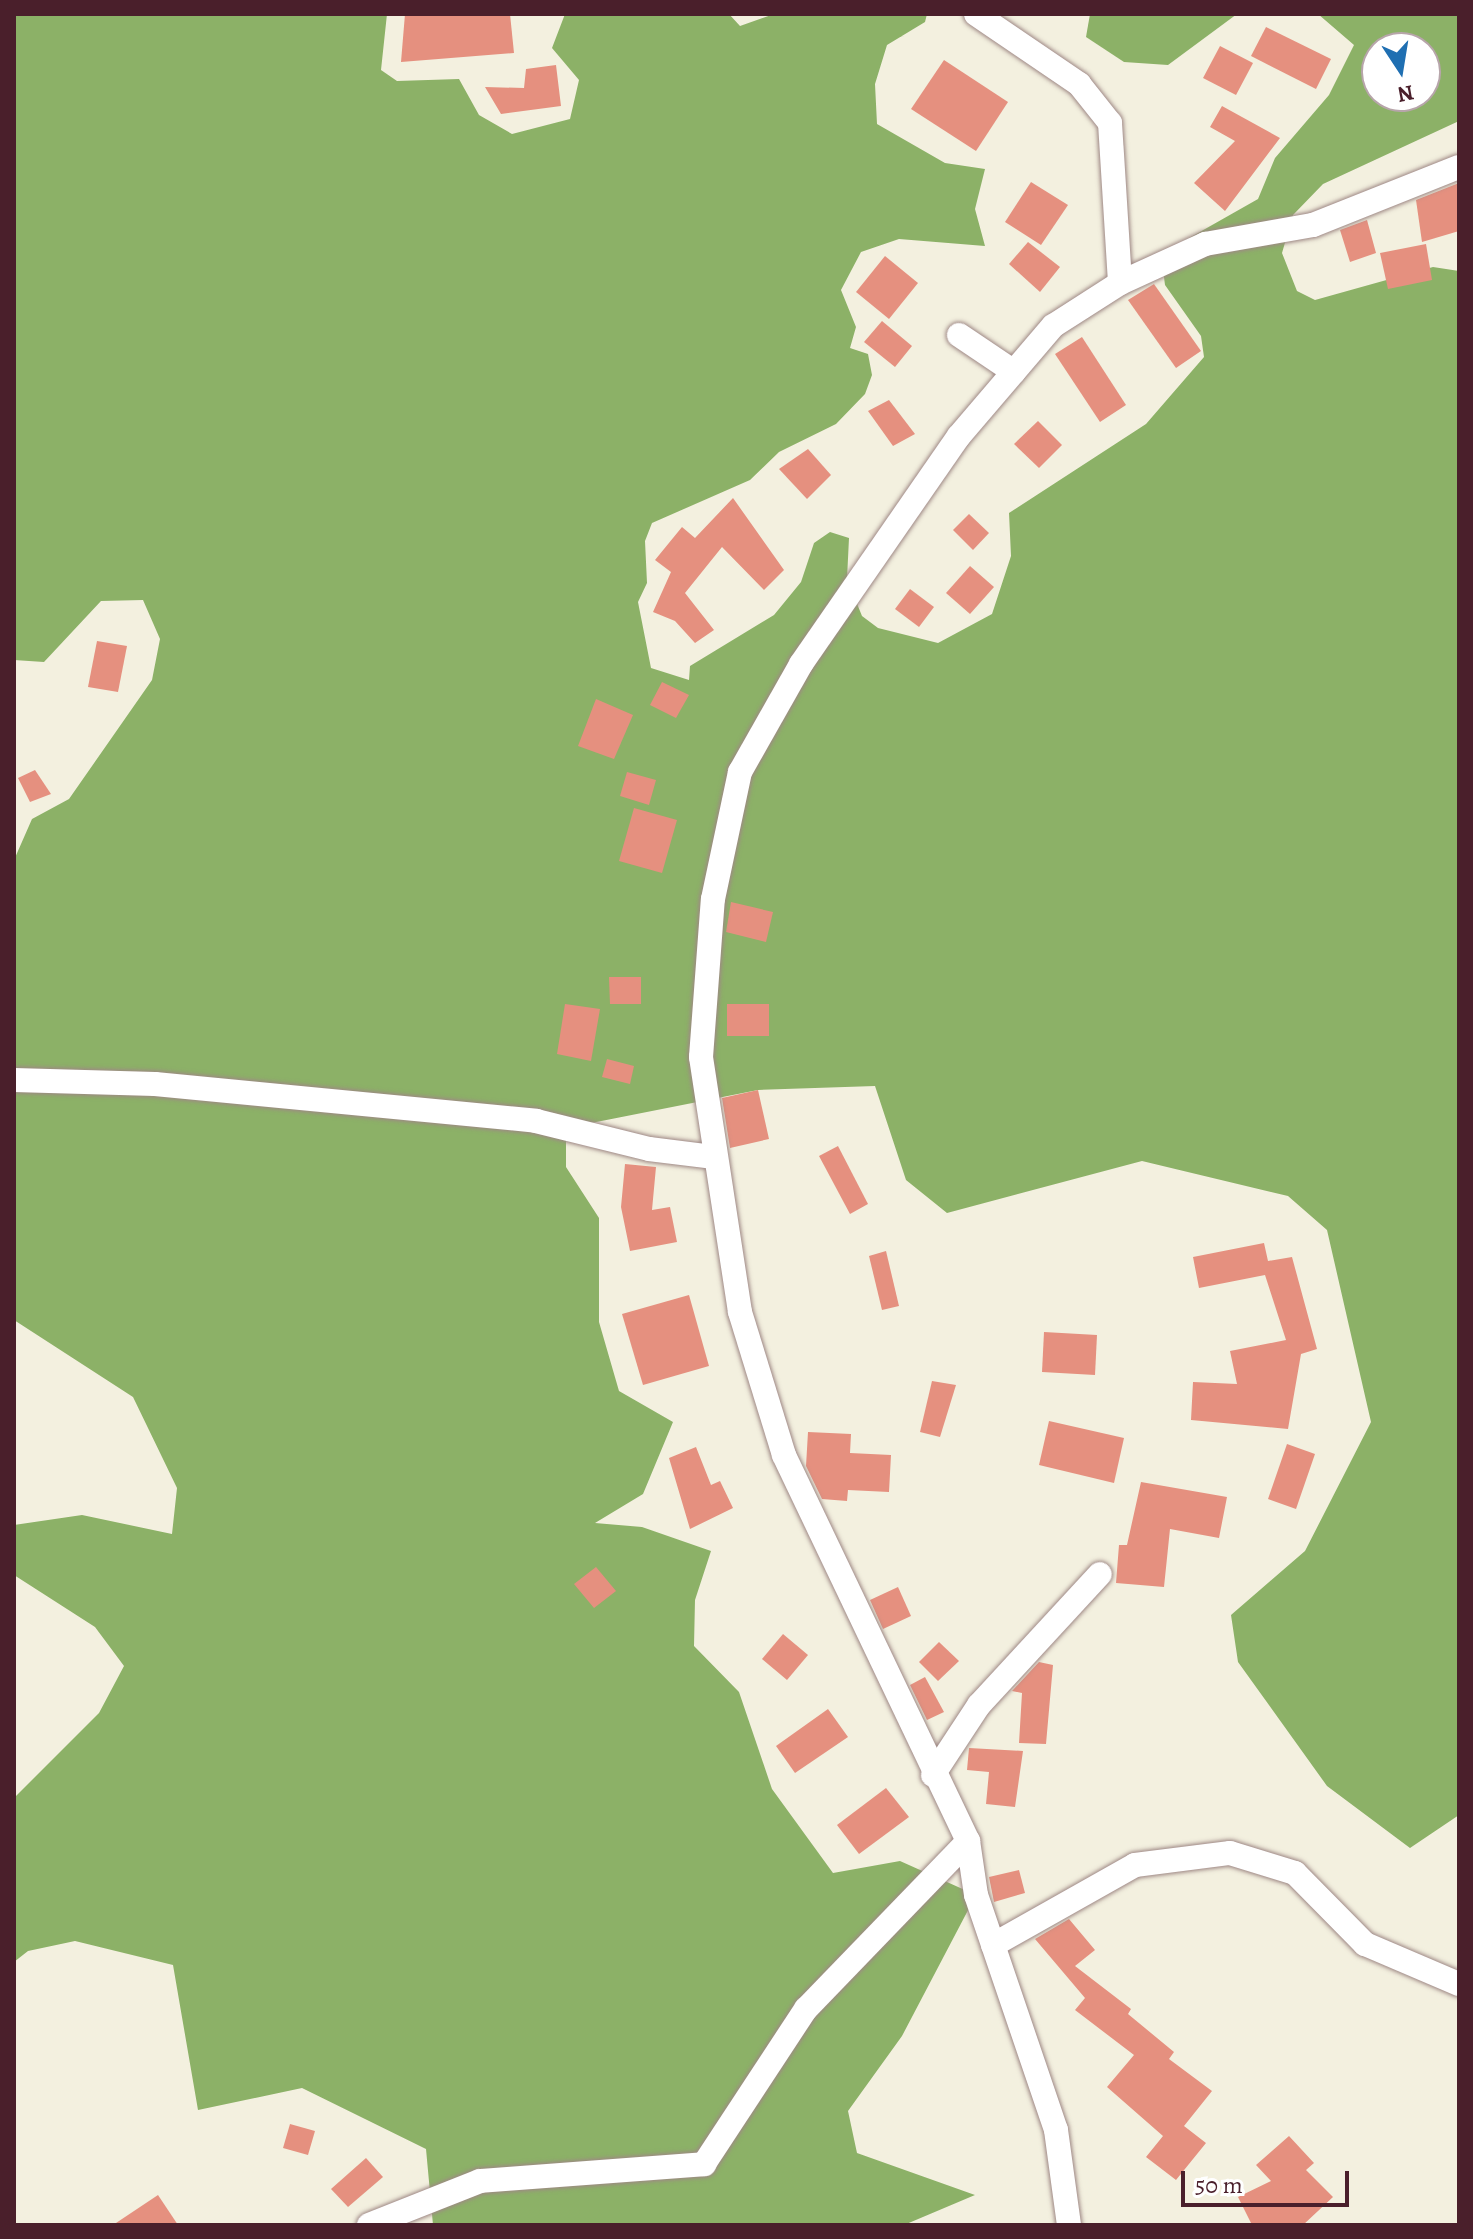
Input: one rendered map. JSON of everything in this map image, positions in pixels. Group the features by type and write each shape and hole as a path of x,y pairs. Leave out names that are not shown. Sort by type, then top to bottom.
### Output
{"street":[{"path":"976,14 1079,84 1110,123 1120,283"},
{"path":"1069,2225 1056,2130 993,1945 968,1841 933,1775 784,1455 740,1312 713,1157 701,1057 713,899 740,772 801,664 959,436 1053,326 1120,283 1205,244 1313,225 1459,167"},
{"path":"959,335 1014,372"},
{"path":"14,1080 155,1084 536,1121 713,1157"},
{"path":"933,1775 979,1705 1100,1574"},
{"path":"369,2225 480,2181 704,2164 806,2009 968,1841"},
{"path":"993,1945 1135,1865 1230,1853 1295,1873 1365,1944 1459,1984"}],"green space":[{"path":"14,14 387,14 381,70 397,81 459,79 479,115 512,134 570,119 579,80 552,48 565,14 729,14 740,26 774,14 927,14 925,22 887,45 875,84 877,124 945,163 985,169 975,209 985,246 899,239 861,252 841,290 856,327 850,348 868,354 872,375 865,394 836,424 779,452 750,480 652,523 645,541 647,583 638,602 651,668 689,680 690,666 774,615 801,582 814,543 830,532 849,538 847,579 862,616 878,628 938,643 992,614 1011,556 1009,513 1146,424 1204,357 1201,336 1165,285 1161,254 1258,199 1275,158 1329,95 1354,45 1318,14 1459,14 1459,121 1323,184 1293,215 1282,253 1297,291 1315,300 1433,267 1459,271 1459,1815 1410,1848 1327,1786 1238,1662 1231,1615 1305,1551 1371,1422 1327,1230 1288,1196 1142,1161 947,1213 906,1180 875,1086 758,1090 566,1128 566,1167 599,1218 599,1322 619,1391 673,1422 643,1494 595,1523 642,1527 711,1551 695,1600 694,1646 739,1692 772,1789 833,1873 900,1861 976,1895 902,2036 848,2111 857,2153 975,2195 904,2225 433,2225 426,2149 302,2088 198,2110 173,1965 75,1941 28,1951 14,1962 14,1798 99,1713 124,1666 95,1627 14,1575 14,1525 82,1515 172,1534 177,1488 133,1397 14,1320 14,860 32,819 69,799 152,680 160,639 143,600 101,601 44,662 14,660"},
{"path":"1090,14 1237,14 1168,65 1124,62 1086,37"}],"building":[{"path":"405,14 510,14 514,53 401,62"},
{"path":"1266,27 1331,59 1316,89 1251,56"},
{"path":"1220,46 1253,63 1236,95 1203,78"},
{"path":"944,60 1008,102 976,151 911,109"},
{"path":"556,65 561,106 501,114 485,87 524,88 526,69"},
{"path":"1222,106 1280,138 1225,211 1194,183 1235,141 1210,127"},
{"path":"1031,182 1068,205 1041,245 1005,222"},
{"path":"1459,183 1459,231 1422,242 1416,200"},
{"path":"1367,220 1376,253 1350,262 1340,230"},
{"path":"1028,242 1060,267 1040,292 1009,264"},
{"path":"1426,244 1432,280 1388,289 1380,253"},
{"path":"885,256 918,283 889,319 856,292"},
{"path":"1154,284 1201,351 1176,368 1128,300"},
{"path":"882,321 912,346 895,367 864,342"},
{"path":"1082,337 1126,405 1100,422 1055,354"},
{"path":"889,400 915,434 893,446 868,411"},
{"path":"1038,421 1062,445 1039,468 1014,444"},
{"path":"808,449 831,475 807,499 779,469"},
{"path":"733,498 784,570 764,590 722,547 685,593 714,630 695,643 675,621 653,612 671,572 655,560 682,527 695,538"},
{"path":"969,514 989,533 973,550 953,530"},
{"path":"970,566 994,587 970,614 946,593"},
{"path":"910,589 934,607 919,627 895,609"},
{"path":"97,641 127,646 118,692 88,687"},
{"path":"662,682 689,695 676,718 650,705"},
{"path":"596,699 633,715 614,759 578,746"},
{"path":"35,770 51,794 30,802 18,778"},
{"path":"627,772 656,780 649,805 620,796"},
{"path":"634,808 677,820 662,873 619,861"},
{"path":"731,902 773,912 766,942 726,932"},
{"path":"609,977 641,977 641,1004 610,1004"},
{"path":"565,1004 600,1009 591,1061 557,1054"},
{"path":"727,1004 769,1004 769,1036 727,1036"},
{"path":"607,1059 634,1066 630,1084 602,1077"},
{"path":"758,1090 769,1139 730,1148 722,1098"},
{"path":"838,1146 868,1204 850,1214 819,1156"},
{"path":"625,1164 656,1167 652,1210 670,1207 677,1242 630,1251 621,1207"},
{"path":"1264,1243 1268,1261 1292,1257 1317,1349 1301,1354 1288,1429 1191,1420 1193,1382 1237,1384 1230,1351 1286,1340 1265,1275 1199,1288 1193,1257"},
{"path":"886,1251 899,1306 882,1310 869,1256"},
{"path":"689,1295 709,1366 643,1385 622,1314"},
{"path":"1044,1332 1097,1335 1095,1375 1042,1372"},
{"path":"932,1381 956,1385 940,1437 920,1432"},
{"path":"1049,1421 1124,1438 1114,1483 1039,1465"},
{"path":"808,1432 851,1434 850,1453 891,1455 889,1492 848,1490 847,1501 822,1499 806,1466"},
{"path":"1287,1444 1315,1454 1296,1509 1268,1499"},
{"path":"696,1447 711,1485 720,1481 733,1508 690,1529 669,1458"},
{"path":"1141,1482 1227,1497 1219,1538 1170,1529 1164,1587 1116,1583 1119,1545 1127,1545"},
{"path":"596,1567 616,1591 594,1608 574,1584"},
{"path":"898,1587 911,1616 883,1629 870,1600"},
{"path":"783,1634 808,1655 787,1680 762,1659"},
{"path":"939,1642 959,1661 938,1681 919,1662"},
{"path":"1039,1662 1053,1665 1046,1744 1019,1743 1022,1693 1012,1691"},
{"path":"925,1677 944,1712 927,1720 910,1685"},
{"path":"828,1709 848,1737 795,1773 776,1746"},
{"path":"969,1748 1023,1751 1015,1807 986,1804 989,1772 967,1770"},
{"path":"886,1788 909,1817 859,1854 837,1825"},
{"path":"1019,1870 1025,1893 994,1902 989,1877"},
{"path":"1069,1919 1095,1950 1075,1966 1131,2009 1128,2014 1174,2052 1169,2059 1212,2091 1184,2126 1206,2143 1176,2180 1146,2157 1163,2136 1107,2087 1134,2055 1075,2010 1085,1998 1035,1939"},
{"path":"290,2124 315,2131 308,2155 283,2148"},
{"path":"1289,2136 1314,2163 1306,2170 1333,2197 1303,2225 1252,2225 1238,2197 1271,2181 1256,2165"},
{"path":"366,2158 383,2177 348,2207 331,2189"},
{"path":"158,2195 178,2225 113,2225"}]}
